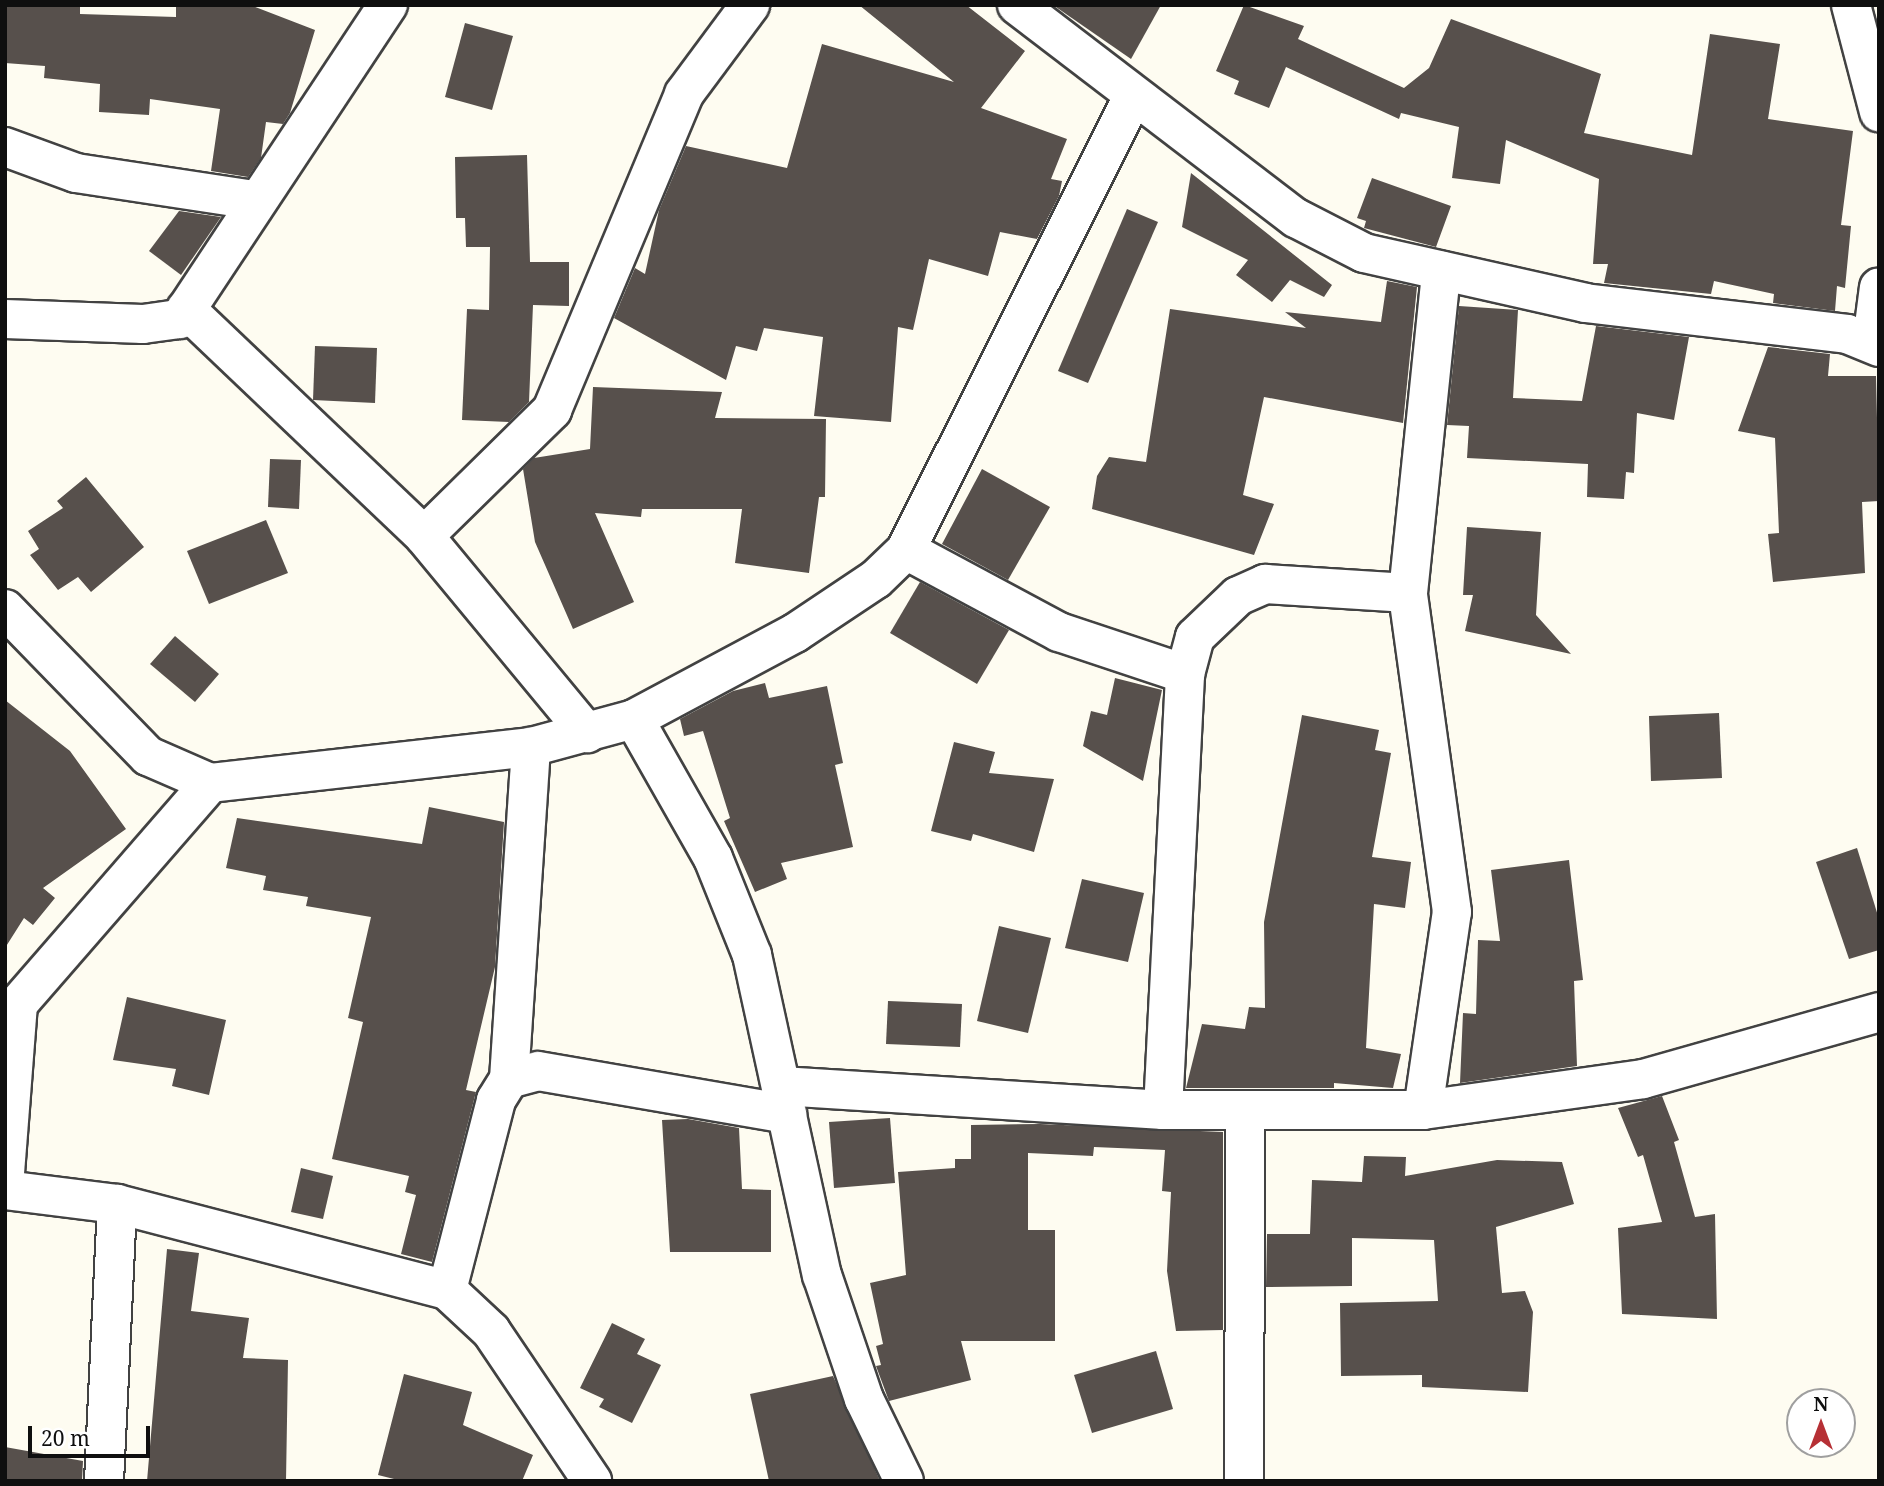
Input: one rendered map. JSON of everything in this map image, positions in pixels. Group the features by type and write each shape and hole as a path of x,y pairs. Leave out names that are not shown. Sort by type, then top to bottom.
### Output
{"street":[{"path":"5,319 143,324 180,319 254,200 387,5"},
{"path":"424,536 552,410 684,94 750,5"},
{"path":"1017,5 1132,98 1296,218 1364,253 1585,303 1875,344 1879,287"},
{"path":"1851,5 1879,112"},
{"path":"5,609 148,756 210,783 531,747 634,719 795,633 876,579 906,550 927,519 1132,98"},
{"path":"5,147 76,173 254,200"},
{"path":"1423,1110 1452,912 1408,593 1441,271"},
{"path":"186,309 424,536 587,733"},
{"path":"906,550 1059,632 1185,674"},
{"path":"1163,1110 1185,674 1195,637 1238,596 1265,584 1408,593"},
{"path":"634,719 713,858 752,955 822,1275 864,1399 904,1481"},
{"path":"447,1290 496,1100 509,1079 531,747"},
{"path":"5,1173 11,1001 210,783"},
{"path":"509,1079 538,1070 784,1100 1163,1110 1423,1110 1643,1079 1879,1012"},
{"path":"1244,1481 1245,1111"},
{"path":"5,1190 117,1204 447,1290 491,1331 590,1480"},
{"path":"104,1481 117,1204"}],"building":[{"path":"5,5 80,5 80,14 176,17 176,5 250,5 315,30 290,113 283,124 266,122 261,158 248,177 211,171 220,109 150,99 149,115 99,112 100,84 44,78 45,66 5,63"},
{"path":"859,5 966,5 1025,51 981,108 1067,139 1051,179 1062,181 1059,196 1037,239 1000,232 988,276 929,259 913,330 898,327 891,422 814,416 823,337 764,328 757,351 736,346 726,380 614,318 635,268 645,274 659,210 686,146 787,168 822,44 954,82"},
{"path":"1053,5 1161,5 1131,59"},
{"path":"1244,5 1304,26 1298,39 1404,88 1429,68 1451,19 1601,74 1584,133 1692,155 1710,34 1780,44 1768,119 1853,131 1841,225 1851,226 1845,288 1837,286 1835,311 1773,303 1774,294 1714,281 1711,294 1604,283 1608,264 1593,264 1599,179 1506,140 1500,184 1452,178 1459,127 1401,113 1399,119 1286,67 1269,108 1234,94 1239,81 1216,71"},
{"path":"465,23 513,36 492,110 445,97"},
{"path":"527,155 530,262 569,262 569,306 533,305 529,402 509,422 462,420 467,309 489,310 490,247 466,247 465,218 456,218 455,157"},
{"path":"1191,173 1332,285 1324,297 1290,280 1272,302 1236,275 1248,260 1182,227"},
{"path":"1372,178 1451,206 1436,247 1364,228 1366,221 1357,218"},
{"path":"1127,209 1158,222 1088,383 1058,371"},
{"path":"179,211 221,217 181,275 149,251"},
{"path":"1387,281 1417,287 1403,423 1264,397 1243,495 1274,504 1254,555 1092,509 1097,476 1109,457 1146,462 1170,309 1306,328 1285,312 1381,322"},
{"path":"1459,306 1518,310 1513,398 1582,401 1596,326 1689,337 1674,420 1637,413 1634,473 1626,472 1624,499 1587,497 1588,464 1467,458 1469,426 1447,425"},
{"path":"315,346 377,348 375,403 313,400"},
{"path":"1768,347 1830,354 1828,376 1876,376 1879,501 1862,502 1865,573 1773,582 1768,534 1779,533 1775,438 1738,431"},
{"path":"593,387 722,392 715,418 826,419 825,497 819,497 809,573 735,563 742,509 642,509 641,517 595,513 634,602 573,629 535,542 523,469 534,458 590,449"},
{"path":"270,459 301,460 299,509 268,507"},
{"path":"982,469 1050,507 1008,580 942,544"},
{"path":"86,477 144,547 91,592 78,577 58,590 30,555 39,549 28,531 63,508 57,501"},
{"path":"266,520 288,573 209,604 187,551"},
{"path":"1467,527 1541,532 1536,615 1571,654 1465,631 1473,595 1463,595"},
{"path":"920,582 1009,630 977,684 890,633"},
{"path":"175,636 219,674 195,702 150,664"},
{"path":"1115,678 1162,690 1143,781 1083,746 1091,711 1107,715"},
{"path":"765,683 769,698 827,686 843,763 835,765 853,847 781,863 787,879 755,892 724,821 730,818 703,731 684,736 680,719 733,691"},
{"path":"5,700 70,751 126,829 43,888 55,898 33,925 24,918 5,948"},
{"path":"1719,713 1722,778 1651,781 1649,716"},
{"path":"1302,715 1379,730 1375,750 1391,753 1372,857 1411,862 1405,908 1374,904 1366,1048 1401,1054 1393,1088 1334,1083 1334,1088 1186,1088 1202,1024 1245,1029 1249,1007 1265,1008 1264,922"},
{"path":"954,742 995,752 989,773 1054,779 1034,852 973,834 971,841 931,831"},
{"path":"429,807 504,822 495,967 466,1090 476,1092 432,1262 401,1254 416,1195 405,1192 409,1176 332,1159 363,1022 348,1018 371,917 306,906 308,897 263,890 266,876 226,868 237,818 422,844"},
{"path":"1857,848 1879,919 1879,950 1849,959 1816,862"},
{"path":"1569,860 1583,980 1574,981 1577,1066 1460,1083 1463,1013 1476,1014 1478,940 1500,941 1491,870"},
{"path":"1082,879 1144,893 1128,962 1065,948"},
{"path":"999,926 1051,938 1028,1033 977,1021"},
{"path":"127,997 226,1020 209,1095 172,1086 176,1069 113,1060"},
{"path":"888,1001 962,1004 960,1047 886,1044"},
{"path":"1662,1096 1679,1140 1674,1142 1695,1217 1715,1214 1717,1319 1622,1314 1618,1228 1662,1222 1643,1155 1638,1157 1618,1108"},
{"path":"890,1118 895,1183 834,1188 829,1122"},
{"path":"688,1119 739,1128 742,1189 771,1190 771,1252 670,1252 662,1120"},
{"path":"1040,1124 1223,1132 1223,1330 1176,1331 1167,1271 1171,1192 1162,1191 1165,1150 1094,1147 1093,1156 1028,1153 1028,1230 1055,1230 1055,1341 961,1341 971,1380 889,1401 876,1366 881,1365 876,1346 883,1344 870,1283 906,1275 898,1172 955,1168 955,1159 971,1159 971,1125"},
{"path":"1364,1156 1406,1157 1405,1176 1497,1160 1562,1162 1574,1204 1496,1227 1502,1293 1525,1291 1533,1312 1528,1392 1422,1387 1422,1375 1341,1376 1340,1303 1438,1301 1434,1240 1352,1238 1352,1286 1266,1287 1267,1234 1310,1234 1312,1180 1362,1182"},
{"path":"301,1168 333,1176 323,1219 291,1212"},
{"path":"167,1249 199,1253 191,1311 249,1318 243,1358 288,1360 286,1481 147,1481"},
{"path":"612,1323 645,1339 637,1354 661,1365 632,1423 599,1407 604,1399 580,1388"},
{"path":"1156,1351 1173,1409 1092,1433 1074,1375"},
{"path":"404,1374 472,1392 463,1425 533,1455 522,1481 402,1481 378,1475"},
{"path":"833,1376 880,1481 769,1481 750,1394"},
{"path":"5,1447 83,1461 82,1481 5,1481"}]}
